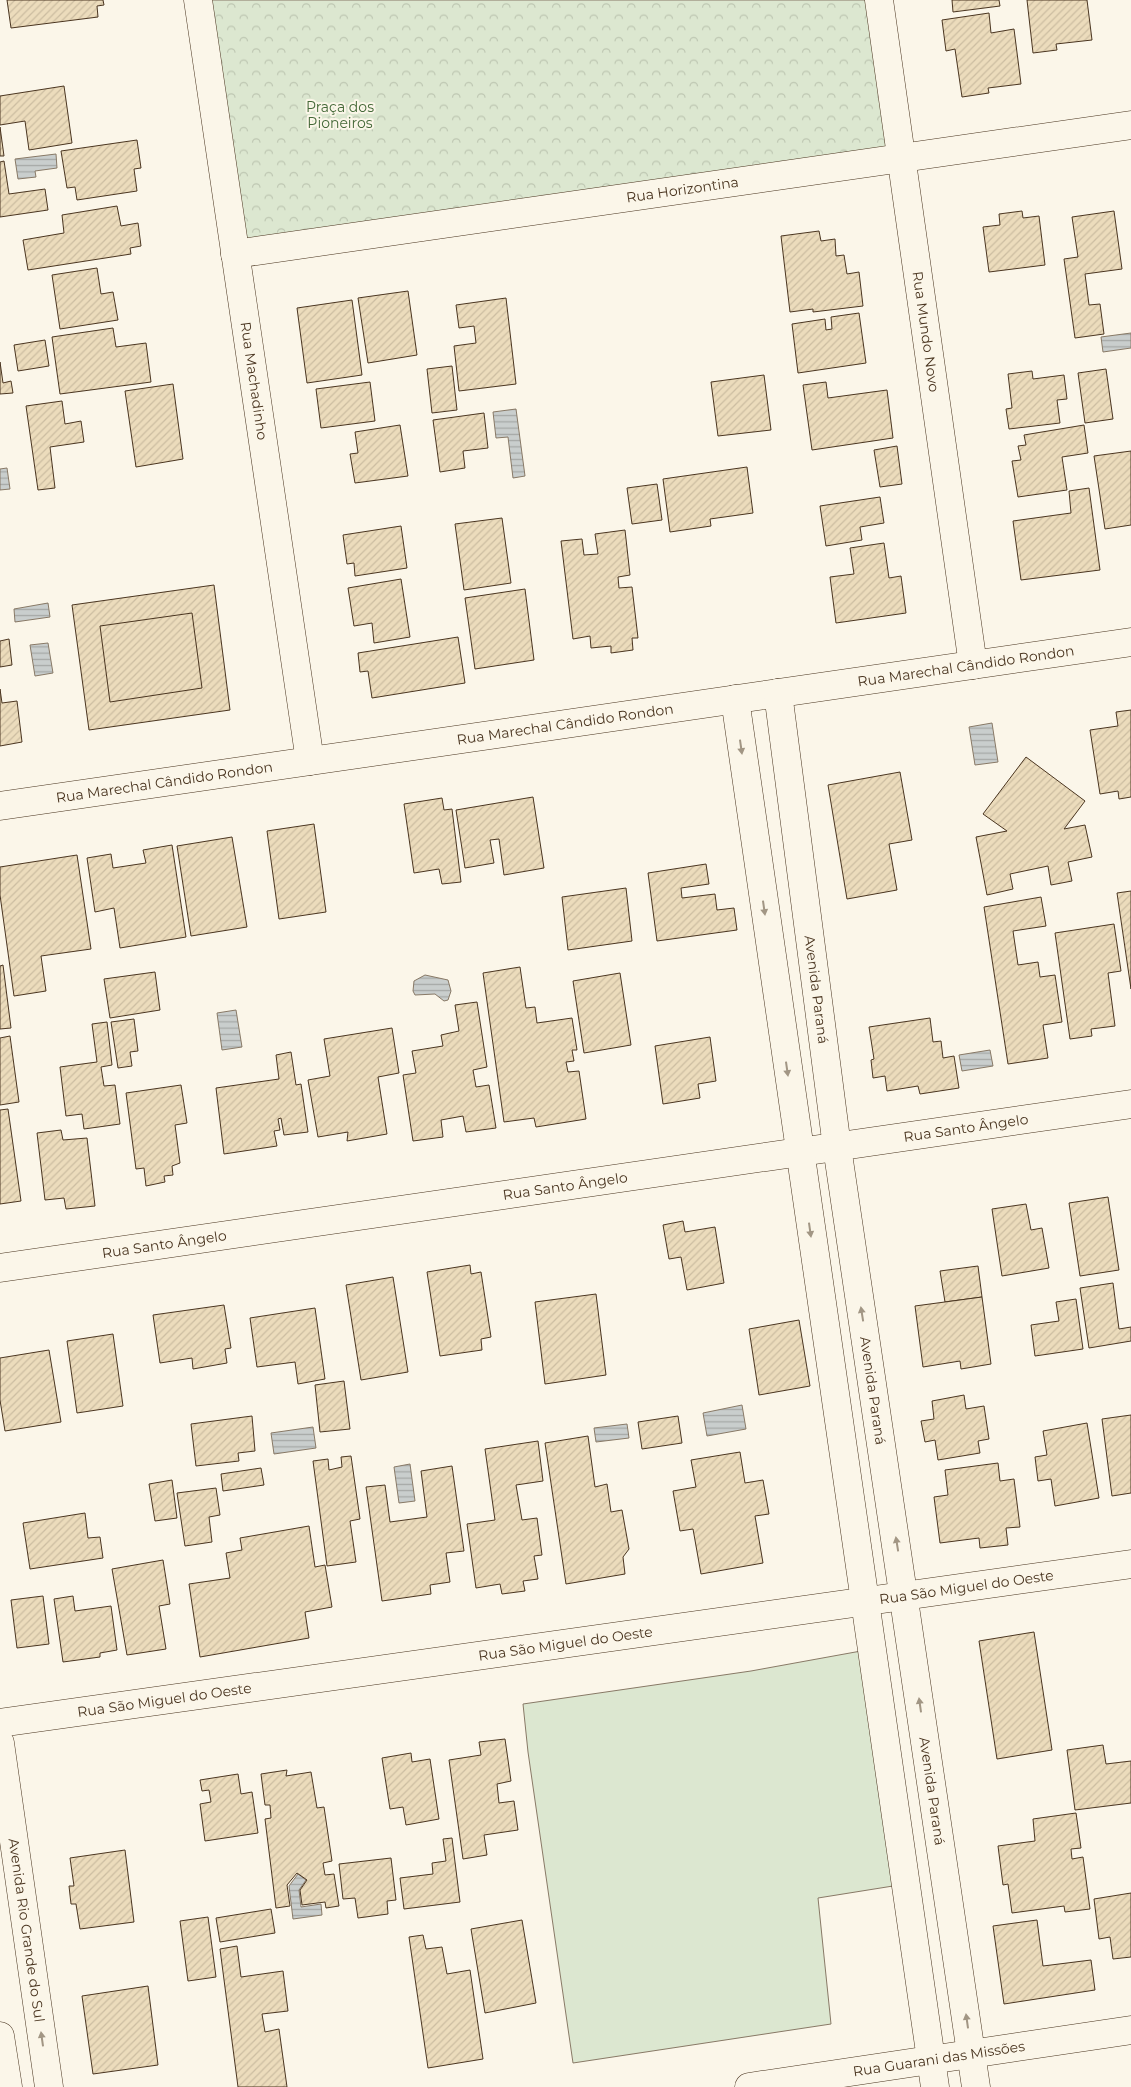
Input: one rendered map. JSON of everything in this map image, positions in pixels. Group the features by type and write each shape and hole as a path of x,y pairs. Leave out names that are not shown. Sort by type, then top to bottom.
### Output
{"street":[{"name":"Rua Machadinho","path":"198,0 310,761"},
{"name":"Rua Mundo Novo","path":"879,0 973,664"},
{"name":"Rua Horizontina","path":"235,254 1131,126"},
{"name":"Rua Marechal Cândido Rondon","path":"0,806 1131,642"},
{"name":"Avenida Paraná","path":"778,693 837,1147 976,2087"},
{"path":"734,699 798,1152 935,2087"},
{"name":"Rua Santo Ângelo","path":"0,1268 1131,1104"},
{"name":"Rua São Miguel do Oeste","path":"0,1724 1131,1564"},
{"name":"Avenida Rio Grande do Sul","path":"0,1743 49,2087"},
{"name":"Rua Guarani das Missões","path":"749,2087 1131,2030"},
{"path":"0,2036 8,2087"}],"green space":[{"name":"Praça dos Pioneiros","path":"207,0 871,0 893,152 243,244"},
{"path":"861,1651 893,1886 818,1898 831,2024 573,2063 528,1752 523,1704 751,1671"}],"shaded area":[{"path":"56,154 57,168 35,171 36,177 18,179 15,159"},
{"path":"1131,333 1131,348 1103,352 1101,337"},
{"path":"516,409 525,476 513,478 508,437 496,438 493,412"},
{"path":"7,468 10,489 0,490 0,469"},
{"path":"48,603 50,617 15,622 14,609"},
{"path":"48,643 53,673 35,676 30,645"},
{"path":"992,723 998,762 975,765 969,727"},
{"path":"425,975 448,980 451,991 448,1000 444,1001 435,994 415,995 413,991 414,981"},
{"path":"236,1010 242,1047 222,1050 217,1013"},
{"path":"990,1050 993,1066 962,1071 959,1055"},
{"path":"742,1405 746,1429 707,1436 703,1413"},
{"path":"627,1424 629,1438 596,1442 594,1428"},
{"path":"313,1427 316,1448 274,1454 271,1433"},
{"path":"410,1464 415,1501 399,1503 394,1467"},
{"path":"298,1874 306,1880 299,1890 301,1907 321,1904 322,1915 293,1919 289,1886"}],"building":[{"path":"7,0 103,0 104,5 97,6 98,17 11,28"},
{"path":"952,0 999,0 1000,6 953,12"},
{"path":"1027,0 1087,0 1092,40 1056,44 1057,50 1033,53"},
{"path":"989,13 991,33 1014,29 1021,84 988,88 989,93 962,97 955,49 946,51 942,20"},
{"path":"64,86 72,143 29,150 25,121 0,125 0,96"},
{"path":"0,127 4,156 0,156"},
{"path":"137,140 141,168 134,169 137,191 77,200 75,187 67,188 61,151"},
{"path":"4,161 9,194 45,189 48,210 0,217 0,162"},
{"path":"117,206 121,226 138,223 141,246 130,248 131,254 28,270 23,240 64,233 62,215"},
{"path":"1022,211 1023,218 1039,216 1045,265 989,272 983,227 1000,225 999,214"},
{"path":"1114,211 1122,269 1085,274 1089,305 1100,304 1104,334 1075,338 1064,259 1078,257 1072,217"},
{"path":"819,231 821,241 835,239 836,256 844,255 847,274 859,272 863,306 813,312 813,309 790,312 781,236"},
{"path":"97,268 101,294 113,292 118,320 60,329 52,275"},
{"path":"408,291 417,355 368,363 358,298"},
{"path":"506,298 516,384 459,391 454,346 476,343 474,326 459,328 456,305"},
{"path":"352,300 362,375 307,383 297,308"},
{"path":"859,313 866,363 798,373 792,324 825,319 826,330 832,329 831,317"},
{"path":"113,328 116,347 146,343 151,382 60,394 52,337"},
{"path":"45,340 49,366 18,371 14,345"},
{"path":"0,362 3,383 11,381 13,393 0,394"},
{"path":"452,366 457,410 432,413 427,369"},
{"path":"1106,369 1113,419 1085,423 1078,373"},
{"path":"1032,371 1033,379 1064,375 1067,399 1057,400 1060,423 1009,429 1006,409 1012,408 1008,374"},
{"path":"764,375 771,430 718,436 711,382"},
{"path":"370,382 375,421 321,428 316,389"},
{"path":"826,382 828,398 887,390 893,438 812,450 803,385"},
{"path":"173,384 183,459 136,467 125,391"},
{"path":"62,401 65,424 81,421 84,442 50,447 55,488 38,490 26,406"},
{"path":"484,413 488,448 463,451 465,468 440,472 433,420"},
{"path":"400,425 408,476 355,483 350,454 358,453 355,432"},
{"path":"1084,425 1088,453 1062,457 1067,490 1018,497 1012,461 1021,460 1018,446 1026,445 1024,435"},
{"path":"897,446 902,484 880,487 874,450"},
{"path":"1131,451 1131,525 1105,529 1094,456"},
{"path":"747,467 753,513 710,519 711,526 670,532 663,479"},
{"path":"657,484 662,520 632,524 627,488"},
{"path":"1089,488 1100,570 1021,580 1013,521 1071,513 1069,491"},
{"path":"880,497 884,523 860,527 862,540 826,546 820,506"},
{"path":"502,518 511,583 464,590 455,524"},
{"path":"401,526 407,568 355,576 354,563 347,564 343,535"},
{"path":"625,530 630,575 618,577 619,588 632,587 638,638 632,638 633,650 611,653 611,646 591,648 590,636 573,639 561,541 582,539 584,555 598,554 595,534"},
{"path":"884,543 889,578 901,576 906,613 836,623 830,577 854,574 850,548"},
{"path":"401,579 410,637 374,643 372,623 354,626 348,588"},
{"path":"214,585 230,710 89,730 72,605"},
{"path":"525,589 534,660 475,669 465,598"},
{"path":"192,613 202,688 110,702 100,626"},
{"path":"458,637 465,683 372,698 368,671 360,672 358,653"},
{"path":"9,639 12,665 0,667 0,641"},
{"path":"0,689 2,703 17,701 22,742 0,746"},
{"path":"1131,710 1131,797 1119,799 1118,791 1100,794 1090,730 1118,726 1116,712"},
{"path":"1026,757 1085,801 1064,829 1085,825 1092,857 1068,862 1072,881 1051,885 1048,866 1010,874 1013,889 987,895 976,837 1007,831 983,814"},
{"path":"900,772 912,840 889,844 897,890 847,899 828,785"},
{"path":"533,797 544,868 504,875 499,839 490,840 494,863 465,868 456,810"},
{"path":"442,798 444,810 452,809 461,882 442,884 439,869 414,873 404,804"},
{"path":"314,824 326,912 279,919 267,831"},
{"path":"232,837 247,927 191,936 177,846"},
{"path":"172,845 186,937 120,948 114,908 95,912 87,858 111,854 113,868 146,863 143,850"},
{"path":"77,855 91,949 41,956 46,991 14,996 0,895 0,867"},
{"path":"706,864 709,884 681,888 682,898 715,894 717,910 734,908 737,930 657,941 648,873"},
{"path":"626,888 632,941 568,950 562,897"},
{"path":"1131,891 1131,989 1117,893"},
{"path":"1041,897 1046,926 1013,931 1018,965 1038,962 1040,977 1055,975 1062,1022 1043,1025 1048,1058 1008,1064 984,907"},
{"path":"1114,924 1121,971 1108,973 1115,1026 1091,1029 1092,1036 1070,1039 1055,933"},
{"path":"3,965 11,1028 0,1029 0,966"},
{"path":"520,967 526,1008 535,1007 537,1023 572,1018 577,1050 572,1050 574,1061 566,1062 568,1072 579,1071 586,1119 536,1127 534,1118 504,1122 483,973"},
{"path":"155,972 160,1010 110,1018 104,979"},
{"path":"620,973 631,1045 584,1053 573,981"},
{"path":"477,1002 487,1067 473,1070 476,1087 489,1085 496,1128 466,1132 463,1116 441,1120 443,1137 413,1141 403,1075 416,1073 412,1051 443,1046 441,1035 459,1031 455,1005"},
{"path":"930,1018 933,1042 941,1041 943,1058 954,1056 959,1088 920,1094 918,1086 887,1091 885,1076 873,1078 871,1060 874,1059 869,1027"},
{"path":"134,1019 138,1051 130,1052 132,1066 118,1068 111,1022"},
{"path":"107,1022 112,1065 101,1067 104,1086 115,1085 120,1124 84,1129 82,1114 66,1116 60,1067 97,1062 92,1024"},
{"path":"392,1028 399,1073 378,1077 387,1134 347,1141 348,1132 318,1137 308,1080 330,1076 324,1039"},
{"path":"10,1036 19,1102 0,1105 0,1038"},
{"path":"710,1037 716,1081 698,1084 700,1098 663,1104 655,1046"},
{"path":"291,1052 296,1085 301,1084 308,1132 284,1135 281,1118 278,1119 280,1130 274,1131 277,1146 224,1154 216,1088 279,1079 276,1055"},
{"path":"181,1085 187,1123 175,1125 180,1163 172,1166 173,1175 164,1176 165,1182 146,1186 144,1168 136,1169 126,1093"},
{"path":"8,1109 21,1201 0,1204 0,1110"},
{"path":"61,1130 63,1140 87,1138 95,1206 66,1209 64,1198 45,1200 37,1133"},
{"path":"1108,1197 1119,1270 1080,1276 1069,1203"},
{"path":"1026,1204 1031,1230 1042,1228 1049,1268 1002,1276 992,1209"},
{"path":"683,1221 685,1232 715,1227 724,1283 687,1290 681,1257 669,1259 663,1225"},
{"path":"470,1265 471,1274 481,1272 491,1337 481,1339 482,1350 440,1356 427,1272"},
{"path":"978,1266 982,1297 945,1302 940,1271"},
{"path":"393,1277 408,1372 361,1380 346,1285"},
{"path":"1113,1283 1119,1329 1131,1327 1131,1341 1089,1348 1080,1288"},
{"path":"596,1294 606,1375 545,1384 535,1302"},
{"path":"982,1297 991,1364 961,1369 960,1361 923,1367 915,1306"},
{"path":"1076,1299 1083,1349 1035,1356 1031,1325 1059,1321 1056,1302"},
{"path":"224,1305 231,1348 225,1349 227,1363 193,1369 192,1358 160,1363 153,1315"},
{"path":"315,1308 325,1379 298,1384 295,1362 257,1367 250,1318"},
{"path":"799,1320 810,1386 759,1395 749,1329"},
{"path":"113,1334 123,1406 77,1413 67,1341"},
{"path":"49,1350 61,1422 5,1431 0,1400 0,1358"},
{"path":"344,1381 350,1429 320,1432 315,1385"},
{"path":"964,1395 966,1409 984,1406 989,1439 978,1441 980,1453 938,1460 935,1440 925,1442 921,1421 934,1419 932,1401"},
{"path":"1131,1415 1131,1493 1112,1496 1102,1419"},
{"path":"252,1416 255,1451 238,1453 239,1461 196,1466 191,1424"},
{"path":"678,1416 682,1443 642,1449 638,1422"},
{"path":"1087,1423 1099,1498 1055,1506 1051,1479 1038,1481 1035,1457 1047,1455 1043,1431"},
{"path":"588,1436 595,1487 607,1484 611,1512 622,1510 629,1549 623,1557 625,1574 566,1584 545,1443"},
{"path":"538,1441 543,1481 516,1485 522,1520 537,1518 542,1555 534,1556 538,1579 523,1581 525,1591 502,1594 500,1584 476,1588 467,1524 495,1520 485,1449"},
{"path":"740,1452 745,1483 763,1480 769,1514 755,1516 763,1563 701,1574 693,1529 680,1531 673,1491 696,1487 691,1460"},
{"path":"351,1456 360,1519 350,1521 356,1562 327,1566 313,1461 328,1459 329,1470 342,1467 341,1457"},
{"path":"998,1463 1000,1481 1014,1479 1020,1527 1006,1528 1008,1545 980,1548 979,1538 940,1543 934,1497 948,1495 945,1470"},
{"path":"452,1466 464,1551 446,1553 450,1582 430,1585 431,1594 382,1601 366,1487 385,1485 390,1522 427,1517 421,1471"},
{"path":"261,1468 264,1485 223,1491 221,1474"},
{"path":"172,1480 177,1518 155,1521 149,1484"},
{"path":"216,1488 220,1515 209,1517 212,1542 185,1546 177,1493"},
{"path":"85,1513 88,1538 100,1537 103,1558 30,1569 23,1523"},
{"path":"309,1526 315,1567 325,1565 332,1607 305,1612 309,1638 200,1657 189,1584 230,1578 226,1553 242,1550 240,1538"},
{"path":"163,1560 170,1604 159,1606 166,1649 127,1655 112,1569"},
{"path":"43,1596 49,1644 17,1648 11,1600"},
{"path":"73,1596 75,1611 111,1606 117,1650 100,1653 100,1657 63,1662 54,1599"},
{"path":"1034,1632 1052,1750 997,1759 979,1641"},
{"path":"505,1739 511,1781 497,1784 499,1803 514,1801 518,1830 484,1835 487,1855 463,1859 449,1760 481,1755 479,1742"},
{"path":"1103,1745 1106,1764 1131,1761 1131,1803 1075,1810 1067,1750"},
{"path":"411,1753 412,1762 430,1759 439,1819 406,1825 403,1807 390,1809 382,1758"},
{"path":"287,1770 286,1776 311,1772 317,1808 324,1807 332,1861 323,1863 325,1875 334,1874 339,1906 326,1908 325,1902 302,1905 300,1890 307,1880 297,1873 287,1885 290,1906 276,1908 265,1819 271,1818 270,1805 265,1805 261,1774"},
{"path":"238,1774 241,1794 252,1792 258,1833 205,1841 200,1804 211,1802 209,1790 202,1791 200,1780"},
{"path":"1076,1813 1081,1848 1071,1849 1072,1859 1083,1857 1090,1909 1065,1912 1064,1906 1012,1913 1008,1884 1003,1885 998,1846 1035,1841 1033,1819"},
{"path":"452,1838 460,1902 404,1909 400,1878 433,1874 432,1863 446,1861 443,1839"},
{"path":"125,1850 134,1922 80,1929 76,1904 71,1904 69,1886 74,1886 70,1858"},
{"path":"391,1858 396,1900 387,1901 388,1914 358,1918 355,1898 343,1899 339,1864"},
{"path":"1131,1893 1131,1957 1113,1959 1110,1937 1099,1939 1094,1899"},
{"path":"271,1909 275,1933 220,1942 216,1918"},
{"path":"208,1917 216,1977 188,1981 180,1921"},
{"path":"522,1920 536,2003 485,2013 471,1929"},
{"path":"1037,1920 1043,1966 1091,1960 1095,1990 1004,2004 993,1926"},
{"path":"423,1935 426,1949 442,1947 447,1974 470,1970 483,2059 428,2068 409,1937"},
{"path":"237,1946 241,1977 283,1971 288,2011 262,2014 265,2032 279,2029 287,2087 238,2087 220,1949"},
{"path":"148,1986 158,2065 93,2074 82,1996"}]}
